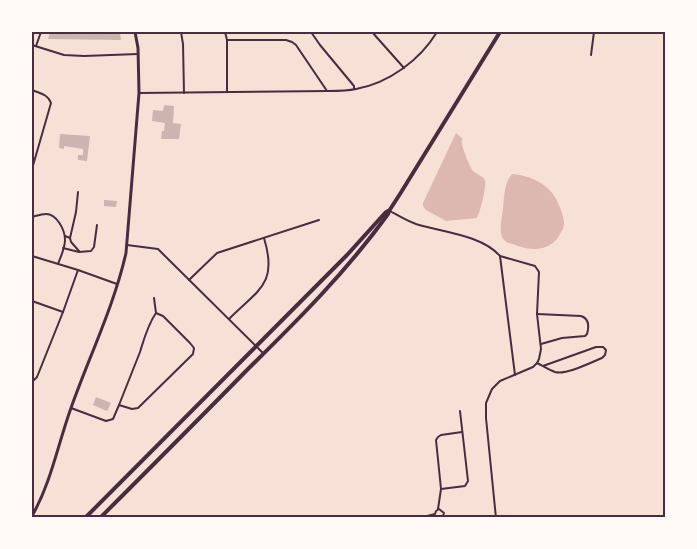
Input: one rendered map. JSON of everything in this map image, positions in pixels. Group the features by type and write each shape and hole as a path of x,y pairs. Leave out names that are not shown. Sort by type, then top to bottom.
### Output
{"main road":[{"path":"85,518 388,211 500,32"},
{"path":"100,518 264,354 351,263 388,211"}],"street":[{"path":"36,46 41,32"},
{"path":"32,516 47,483 71,408 125,259 139,93 135,32"},
{"path":"181,32 184,93"},
{"path":"225,32 227,92"},
{"path":"311,32 354,86 354,90"},
{"path":"372,32 404,68"},
{"path":"139,93 354,90 397,73 430,42 437,32"},
{"path":"591,55 594,32"},
{"path":"226,40 286,40 292,42 328,91"},
{"path":"32,45 64,55 138,54"},
{"path":"32,90 46,96 51,102 32,169"},
{"path":"78,192 70,238 80,252"},
{"path":"388,211 415,223 482,242 494,249 500,256 535,266 537,269 539,276 537,314 541,349 537,363 533,367 500,381 492,389 486,403 496,518"},
{"path":"32,217 46,214 57,219 65,236 58,264"},
{"path":"189,280 217,253 319,220"},
{"path":"63,248 80,252 93,250 97,225"},
{"path":"65,236 70,238"},
{"path":"228,319 260,288 267,278 269,263 264,238"},
{"path":"127,245 158,249 264,354"},
{"path":"32,256 117,284"},
{"path":"500,256 514,375"},
{"path":"32,382 38,375 78,270"},
{"path":"71,408 106,421 113,419 152,318 156,313 154,298"},
{"path":"32,301 63,312"},
{"path":"119,405 132,410 138,408 190,358 194,351 190,343 163,316 156,313"},
{"path":"537,314 581,316 589,325 585,336 567,337 540,344"},
{"path":"537,363 554,372 565,372 604,357 606,350 603,347 596,347 543,366"},
{"path":"441,489 465,486 468,481 460,411"},
{"path":"419,518 436,516 438,509 441,489 436,440 438,436 462,432"},
{"path":"438,509 444,513 442,518"}],"shaded area":[{"path":"456,133 463,139 462,145 468,162 473,171 483,177 485,187 477,218 446,221 426,210 423,203"},
{"path":"512,174 536,181 552,192 555,197 564,225 558,238 548,246 537,249 524,248 505,241 502,237 505,191"}],"building":[{"path":"50,32 120,32 121,40 48,39"},
{"path":"164,105 174,106 173,123 181,124 179,139 161,139 165,123 152,121 153,110 163,111"},
{"path":"60,134 90,136 87,161 78,160 78,155 83,155 83,149 64,146 64,149 59,148"},
{"path":"104,200 117,201 116,207 104,206"},
{"path":"96,397 111,403 107,411 93,405"}]}
